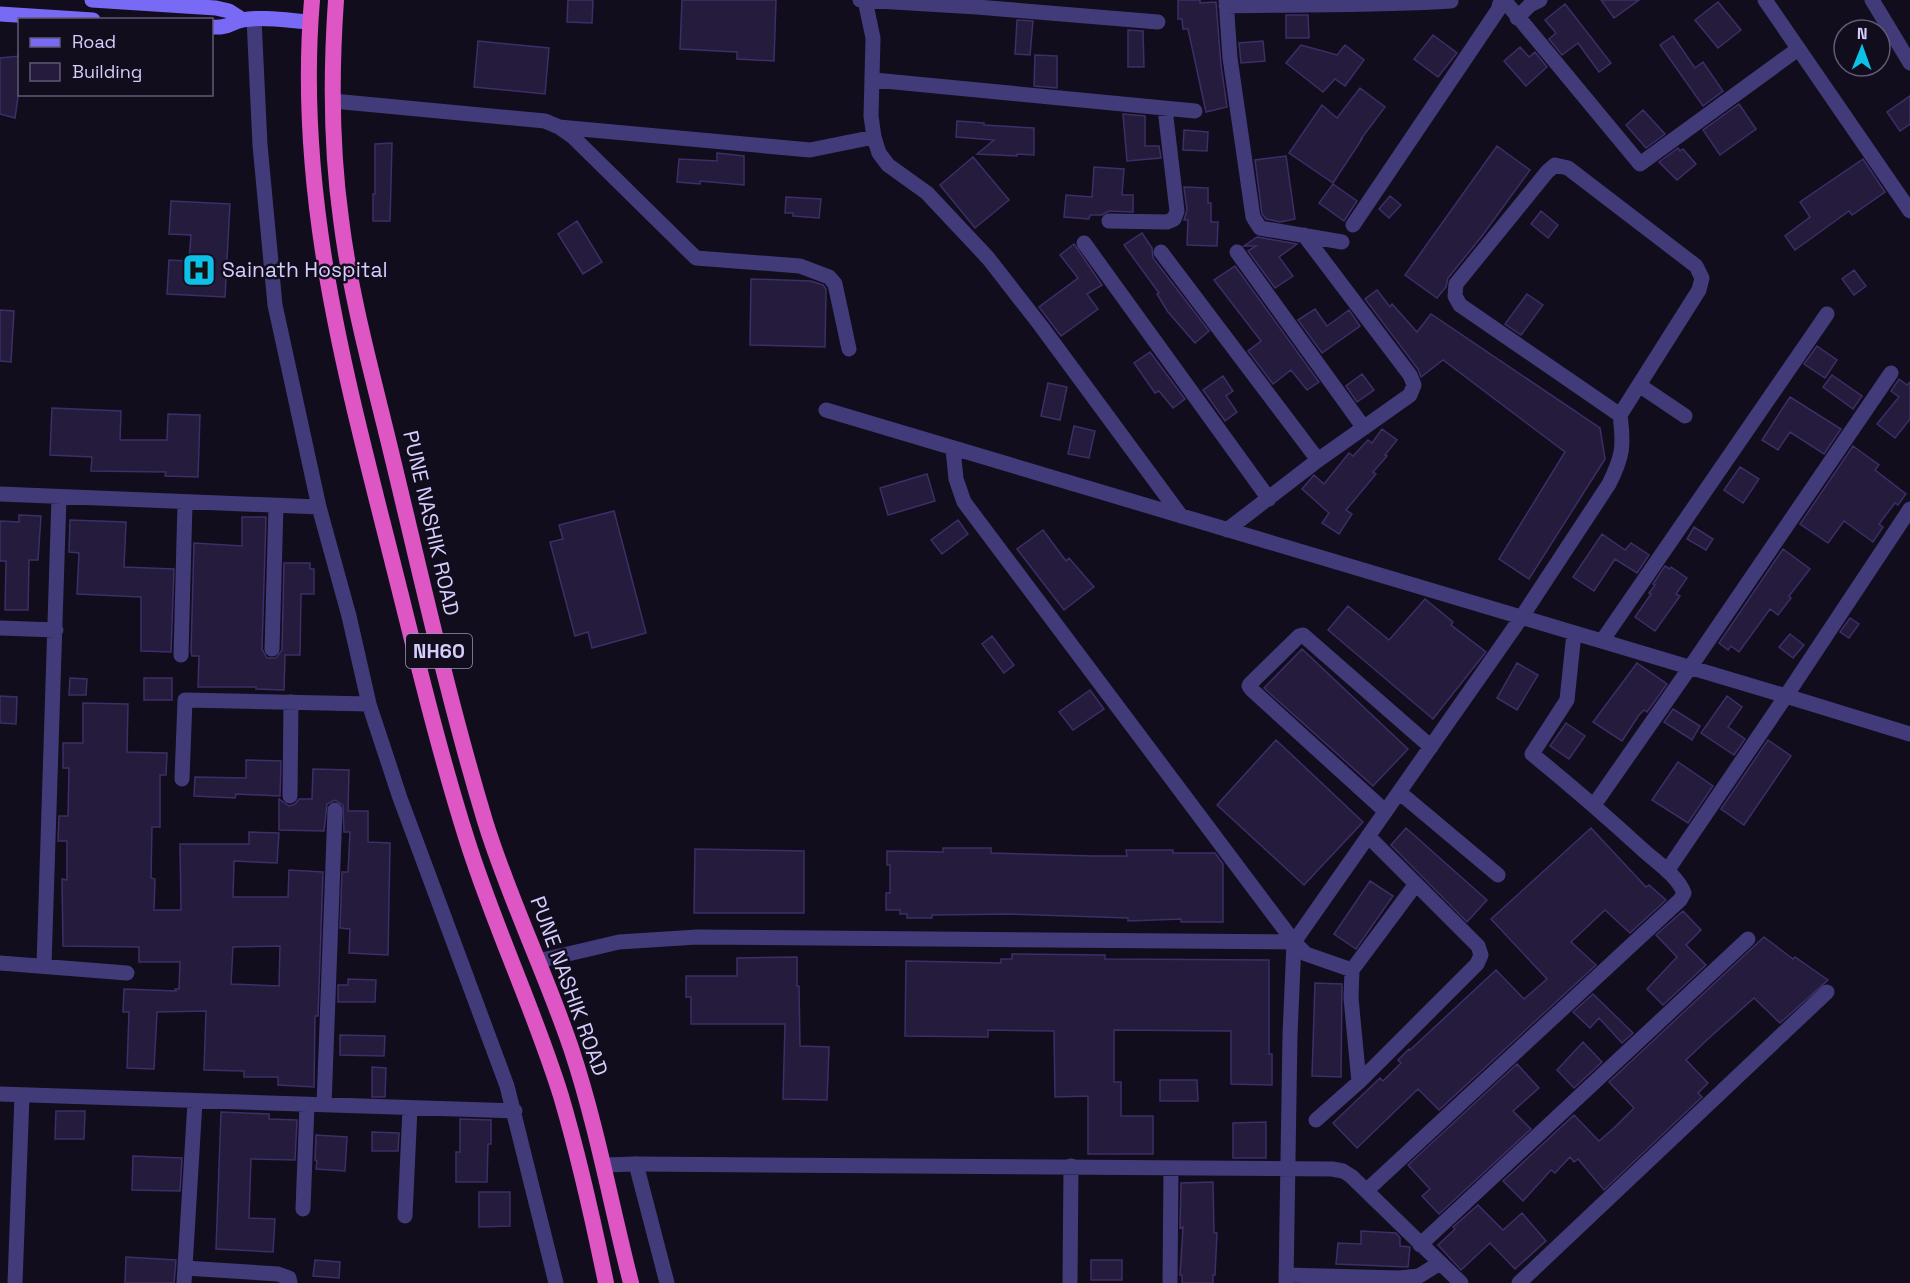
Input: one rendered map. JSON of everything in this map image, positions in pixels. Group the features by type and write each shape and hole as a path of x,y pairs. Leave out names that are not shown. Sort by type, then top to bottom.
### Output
{"highway":[{"name":"NH60","path":"312,0 308,70 310,134 318,228 354,410 441,752 466,840 560,1094 576,1151 606,1283"},
{"name":"PUNE NASHIK ROAD","path":"336,0 333,100 340,218 353,292 421,579 485,821 506,882 552,994 572,1052 604,1165 631,1283"}],"main road":[{"path":"92,0 216,9 229,11 248,20"},
{"path":"0,14 62,18"},
{"path":"213,27 229,27 248,20 310,22"}],"street":[{"path":"1158,22 863,0 873,38 871,116 879,153 888,165 927,193 988,258 1181,516"},
{"path":"1353,225 1498,10 1502,0 1640,164 1798,49"},
{"path":"1517,18 1530,4 1540,0"},
{"path":"1765,0 1910,211"},
{"path":"1872,0 1910,63"},
{"path":"1342,242 1260,228 1253,217 1233,77 1226,3 1327,2 1391,5 1451,1"},
{"path":"248,20 275,305 319,507 349,616 369,704 399,798 515,1111 556,1283"},
{"path":"873,80 1195,111"},
{"path":"333,100 545,121 559,127 572,136 696,258 800,266 829,277 835,284 849,348"},
{"path":"1109,221 1167,222 1174,219 1177,211 1165,109"},
{"path":"559,127 810,150 874,137"},
{"path":"1440,1263 1419,1276 1286,1279 1294,942 1521,618 1609,484 1619,464 1623,444 1620,415 1699,290 1702,278 1696,266 1568,168 1555,165 1456,284 1455,296 1460,305 1620,415"},
{"path":"1227,530 1318,460 1410,395 1414,385 1410,375 1304,235"},
{"path":"1084,243 1269,499"},
{"path":"1161,252 1318,460"},
{"path":"1237,252 1364,428"},
{"path":"1602,641 1827,314"},
{"path":"1594,805 1891,373"},
{"path":"1639,385 1685,416"},
{"path":"826,410 1521,618 1691,666 1910,734"},
{"path":"953,449 956,479 964,502 1294,942 1306,954 1352,970"},
{"path":"0,494 319,507"},
{"path":"44,965 59,497"},
{"path":"181,655 185,502"},
{"path":"272,649 276,506"},
{"path":"1667,871 1910,509"},
{"path":"0,628 56,630"},
{"path":"1366,1191 1680,900 1684,892 1681,885 1667,871 1594,805 1532,754 1567,700 1574,633"},
{"path":"1385,811 1249,686 1299,636 1303,635 1431,747"},
{"path":"182,779 185,700 369,704"},
{"path":"290,796 291,702"},
{"path":"1399,792 1498,875"},
{"path":"324,1106 335,810"},
{"path":"1316,1120 1359,1082 1477,964 1481,956 1478,946 1368,836"},
{"path":"1359,1082 1351,998 1352,970 1416,884"},
{"path":"538,961 619,942 697,937 1294,942"},
{"path":"1420,1245 1748,939"},
{"path":"0,963 127,973"},
{"path":"1519,1283 1827,992"},
{"path":"0,1094 515,1111"},
{"path":"15,1283 22,1096"},
{"path":"195,1102 185,1275 278,1274 289,1278 290,1283"},
{"path":"303,1209 307,1105"},
{"path":"405,1216 410,1108"},
{"path":"636,1164 667,1283"},
{"path":"604,1165 1332,1169 1343,1171 1351,1176 1461,1283"},
{"path":"1070,1283 1071,1166"},
{"path":"1170,1283 1171,1168"}],"building":[{"path":"568,0 593,0 592,23 567,22"},
{"path":"682,0 776,0 774,61 737,59 737,52 680,49"},
{"path":"1178,0 1200,0 1200,3 1216,2 1227,107 1206,112 1188,29 1183,29 1182,19 1178,19"},
{"path":"1601,0 1639,0 1614,18"},
{"path":"1718,2 1741,30 1718,48 1695,20"},
{"path":"1565,4 1611,63 1599,72 1578,43 1562,55 1549,39 1556,33 1545,20"},
{"path":"1286,15 1308,15 1309,38 1286,38"},
{"path":"1017,20 1033,21 1030,55 1015,54"},
{"path":"1128,30 1143,31 1144,67 1128,67"},
{"path":"1433,35 1457,53 1438,77 1414,59"},
{"path":"1673,36 1695,68 1703,62 1723,91 1703,106 1660,45"},
{"path":"478,41 549,48 545,94 474,87"},
{"path":"1263,41 1265,61 1241,63 1239,43"},
{"path":"1301,45 1337,55 1345,45 1364,60 1345,86 1335,79 1323,92 1286,63"},
{"path":"1520,47 1529,57 1535,52 1547,67 1526,86 1504,61"},
{"path":"1035,55 1057,56 1057,88 1034,86"},
{"path":"18,56 18,96 15,118 0,114 0,58"},
{"path":"1360,88 1385,107 1333,183 1289,153 1322,105 1337,118"},
{"path":"1910,96 1910,124 1900,131 1887,112"},
{"path":"1739,104 1756,129 1720,155 1703,130"},
{"path":"1643,110 1665,134 1646,148 1626,125"},
{"path":"1123,114 1145,116 1145,146 1159,146 1161,158 1127,161"},
{"path":"957,121 1034,128 1034,155 977,154 994,140 956,137"},
{"path":"1184,130 1208,132 1207,151 1183,150"},
{"path":"392,143 390,221 373,221 375,144"},
{"path":"1497,146 1530,170 1448,278 1446,287 1437,298 1405,275"},
{"path":"1678,148 1680,151 1683,149 1696,164 1677,180 1659,162"},
{"path":"717,153 744,156 744,185 700,181 700,184 677,182 679,159 717,161"},
{"path":"1286,156 1295,219 1280,222 1266,219 1262,214 1255,160"},
{"path":"973,157 1009,200 975,228 940,185"},
{"path":"1863,159 1885,192 1852,215 1849,211 1795,250 1785,236 1810,217 1800,202"},
{"path":"1094,167 1124,169 1122,195 1133,195 1133,212 1109,211 1102,215 1090,215 1089,219 1064,217 1066,195 1092,197"},
{"path":"1333,184 1357,201 1344,221 1319,203"},
{"path":"1184,187 1208,188 1211,222 1218,222 1217,246 1187,245 1188,220 1184,220 1187,210"},
{"path":"1390,196 1401,205 1389,218 1379,209"},
{"path":"786,197 821,199 819,218 793,216 793,213 785,213"},
{"path":"171,201 230,204 225,297 167,294 169,260 189,261 191,235 169,234"},
{"path":"1541,211 1558,225 1548,238 1531,224"},
{"path":"577,221 602,262 583,274 558,234"},
{"path":"1142,233 1152,248 1153,258 1209,331 1195,343 1168,312 1157,294 1159,293 1124,245"},
{"path":"1257,237 1297,244 1279,257 1293,276 1275,288 1248,251 1256,246 1244,246"},
{"path":"1074,244 1102,285 1087,294 1098,309 1061,336 1039,307 1078,278 1060,255"},
{"path":"1235,266 1319,382 1307,390 1291,370 1273,384 1248,351 1261,341 1214,280"},
{"path":"1854,270 1866,286 1854,295 1842,279"},
{"path":"751,279 811,281 823,285 826,289 825,347 750,345"},
{"path":"1377,290 1390,307 1392,304 1417,332 1431,314 1600,428 1605,459 1529,579 1499,559 1565,452 1443,360 1421,377 1418,369 1365,299"},
{"path":"1527,294 1543,305 1521,335 1505,324"},
{"path":"1315,309 1327,326 1349,310 1360,326 1322,353 1298,320"},
{"path":"0,310 14,311 11,362 0,361"},
{"path":"1817,346 1837,360 1825,378 1804,364"},
{"path":"1150,352 1185,399 1173,408 1159,391 1155,393 1134,363"},
{"path":"1362,374 1374,390 1357,402 1346,386"},
{"path":"1832,375 1862,396 1853,409 1823,387"},
{"path":"1223,376 1233,391 1226,396 1237,412 1225,421 1203,390"},
{"path":"1899,379 1907,385 1910,382 1910,419 1895,438 1877,424 1899,397 1891,391"},
{"path":"1048,383 1067,387 1060,420 1041,416"},
{"path":"1790,397 1841,429 1824,454 1790,432 1778,450 1762,440"},
{"path":"52,408 121,411 120,440 167,440 168,414 200,415 198,477 165,476 166,472 91,471 92,457 50,455"},
{"path":"1074,426 1095,431 1089,458 1068,454"},
{"path":"1382,429 1397,440 1373,472 1376,474 1346,510 1352,514 1339,534 1322,523 1329,513 1302,489 1314,475 1324,484 1349,453 1353,456 1368,440 1372,443"},
{"path":"1853,446 1879,465 1875,470 1906,494 1898,505 1895,503 1879,524 1883,527 1873,542 1844,521 1828,543 1800,524"},
{"path":"1740,467 1759,479 1743,503 1724,490"},
{"path":"927,474 935,501 888,515 880,488"},
{"path":"614,511 646,633 592,648 588,632 575,636 550,542 563,539 559,525"},
{"path":"19,515 41,516 38,560 29,560 28,610 5,610 6,561 0,561 0,521 19,522"},
{"path":"242,517 266,517 262,649 267,658 276,658 282,650 284,563 310,563 310,569 314,569 314,594 301,594 300,655 285,655 284,690 256,689 256,687 198,687 199,656 192,656 191,652 194,543 242,546"},
{"path":"70,520 126,522 124,567 174,569 171,652 141,651 141,597 77,594 79,553 69,552"},
{"path":"958,520 968,534 942,554 931,540"},
{"path":"1694,527 1713,539 1706,550 1687,539"},
{"path":"1043,530 1066,561 1069,558 1094,587 1064,610 1017,549"},
{"path":"1602,534 1625,550 1631,543 1649,555 1637,573 1615,559 1594,591 1573,577"},
{"path":"1783,549 1810,569 1789,596 1791,598 1778,615 1770,609 1739,652 1731,646 1728,650 1719,643"},
{"path":"1665,566 1670,569 1671,567 1687,578 1676,594 1680,596 1655,631 1635,617 1651,594 1649,593 1655,585 1653,584"},
{"path":"1425,599 1453,622 1451,625 1486,652 1433,719 1328,630 1348,606 1389,640"},
{"path":"1850,618 1859,624 1849,638 1840,632"},
{"path":"1790,634 1804,645 1793,658 1779,647"},
{"path":"992,636 1014,665 1004,673 982,644"},
{"path":"1302,649 1408,749 1373,786 1264,688"},
{"path":"1517,663 1538,675 1517,710 1497,698"},
{"path":"1637,663 1667,684 1647,712 1644,710 1639,715 1622,741 1593,722"},
{"path":"70,678 87,679 86,695 69,695"},
{"path":"144,678 172,678 172,700 144,700"},
{"path":"1090,690 1104,709 1073,730 1059,712"},
{"path":"0,696 17,697 16,724 0,723"},
{"path":"1727,696 1742,707 1728,727 1745,739 1734,755 1701,733"},
{"path":"83,703 128,704 127,752 167,753 166,775 160,775 160,827 152,827 151,878 155,879 154,910 181,910 180,844 249,844 249,832 279,833 277,863 234,861 233,897 288,897 289,870 323,872 318,1016 315,1016 314,1087 278,1085 278,1077 244,1077 244,1071 204,1070 206,1011 157,1012 154,1069 127,1068 129,1012 123,1012 124,989 176,991 175,989 179,989 180,962 139,962 139,947 63,946 62,879 67,880 67,841 58,841 59,816 68,816 69,768 63,768 63,743 83,743","holes":["280,946 279,986 231,984 233,947"]},
{"path":"1673,709 1700,726 1692,740 1664,722"},
{"path":"1566,723 1585,736 1569,759 1550,746"},
{"path":"1276,740 1363,822 1304,885 1217,805"},
{"path":"1768,740 1791,756 1744,825 1721,809"},
{"path":"246,760 281,761 280,796 236,794 235,798 194,796 195,777 246,778"},
{"path":"1678,762 1713,786 1688,823 1652,800"},
{"path":"313,769 349,770 348,811 368,811 368,842 390,843 388,955 349,953 350,929 340,928 342,872 348,872 350,832 344,832 343,805 335,800 327,804 324,831 279,830 279,799 289,806 295,804 299,799 312,799"},
{"path":"1406,828 1487,900 1467,922 1391,845"},
{"path":"1591,828 1646,887 1649,885 1666,900 1630,933 1605,910 1571,942 1596,965 1439,1110 1418,1089 1357,1148 1333,1123 1380,1078 1383,1081 1401,1063 1398,1060 1409,1049 1496,970 1524,999 1547,979 1491,919"},
{"path":"943,848 991,848 991,853 1093,856 1127,856 1126,850 1215,853 1223,864 1223,922 1181,922 1181,919 1128,921 1128,918 1008,914 932,915 932,918 907,918 907,914 900,914 900,910 886,910 886,893 890,893 890,865 887,865 887,851 943,852"},
{"path":"695,849 804,851 804,913 694,913"},
{"path":"1370,881 1393,896 1356,949 1334,934"},
{"path":"1683,911 1701,930 1686,945 1706,965 1663,1005 1647,989 1677,957 1656,935"},
{"path":"1764,937 1793,959 1795,957 1828,980 1780,1023 1754,998 1709,1038 1686,1060 1708,1083 1698,1093 1702,1097 1604,1190 1578,1159 1574,1162 1570,1157 1555,1173 1551,1170 1523,1201 1503,1181 1574,1115 1599,1141 1615,1127 1634,1108 1609,1082"},
{"path":"1012,954 1105,955 1105,959 1269,960 1269,1054 1272,1054 1272,1085 1231,1084 1231,1031 1114,1030 1114,1082 1121,1082 1121,1116 1153,1116 1153,1154 1088,1154 1088,1096 1055,1097 1054,1031 988,1030 988,1037 905,1036 906,961 1001,963 1001,959 1012,959"},
{"path":"797,957 800,1046 829,1047 827,1100 783,1099 785,1024 691,1024 691,997 686,997 686,976 737,976 737,958"},
{"path":"348,979 376,980 375,1002 338,1002 338,985 348,985"},
{"path":"1315,983 1342,984 1341,1077 1312,1076"},
{"path":"1593,994 1633,1033 1622,1043 1599,1018 1590,1028 1573,1012"},
{"path":"340,1035 385,1036 384,1056 340,1055"},
{"path":"1583,1042 1602,1062 1574,1088 1557,1070"},
{"path":"1517,1064 1539,1088 1513,1111 1531,1129 1439,1214 1422,1196 1430,1189 1408,1165"},
{"path":"372,1067 386,1068 385,1097 372,1097"},
{"path":"1160,1080 1197,1080 1198,1101 1160,1101"},
{"path":"56,1111 85,1111 84,1139 55,1139"},
{"path":"221,1112 269,1114 269,1119 297,1120 295,1160 251,1159 249,1218 275,1219 273,1252 216,1249"},
{"path":"460,1119 491,1120 487,1182 456,1182 456,1152 460,1152"},
{"path":"1266,1122 1266,1158 1233,1158 1233,1123"},
{"path":"372,1132 399,1133 398,1151 372,1151"},
{"path":"316,1135 347,1137 345,1171 316,1169"},
{"path":"133,1156 182,1158 180,1191 132,1190"},
{"path":"1213,1182 1214,1233 1217,1233 1213,1283 1182,1283 1182,1275 1180,1275 1183,1227 1180,1228 1181,1183"},
{"path":"479,1192 510,1192 510,1226 479,1227"},
{"path":"1478,1205 1503,1230 1522,1213 1546,1241 1515,1269 1490,1243 1461,1270 1438,1245 1455,1229 1453,1227"},
{"path":"1361,1231 1396,1233 1400,1238 1400,1246 1410,1247 1408,1267 1336,1264 1338,1243 1361,1244"},
{"path":"126,1257 176,1260 174,1283 125,1283"},
{"path":"315,1260 340,1262 339,1278 313,1276"},
{"path":"1091,1260 1122,1260 1122,1280 1091,1280"}],"place":[{"name":"Sainath Hospital","path":"199,270"}]}
